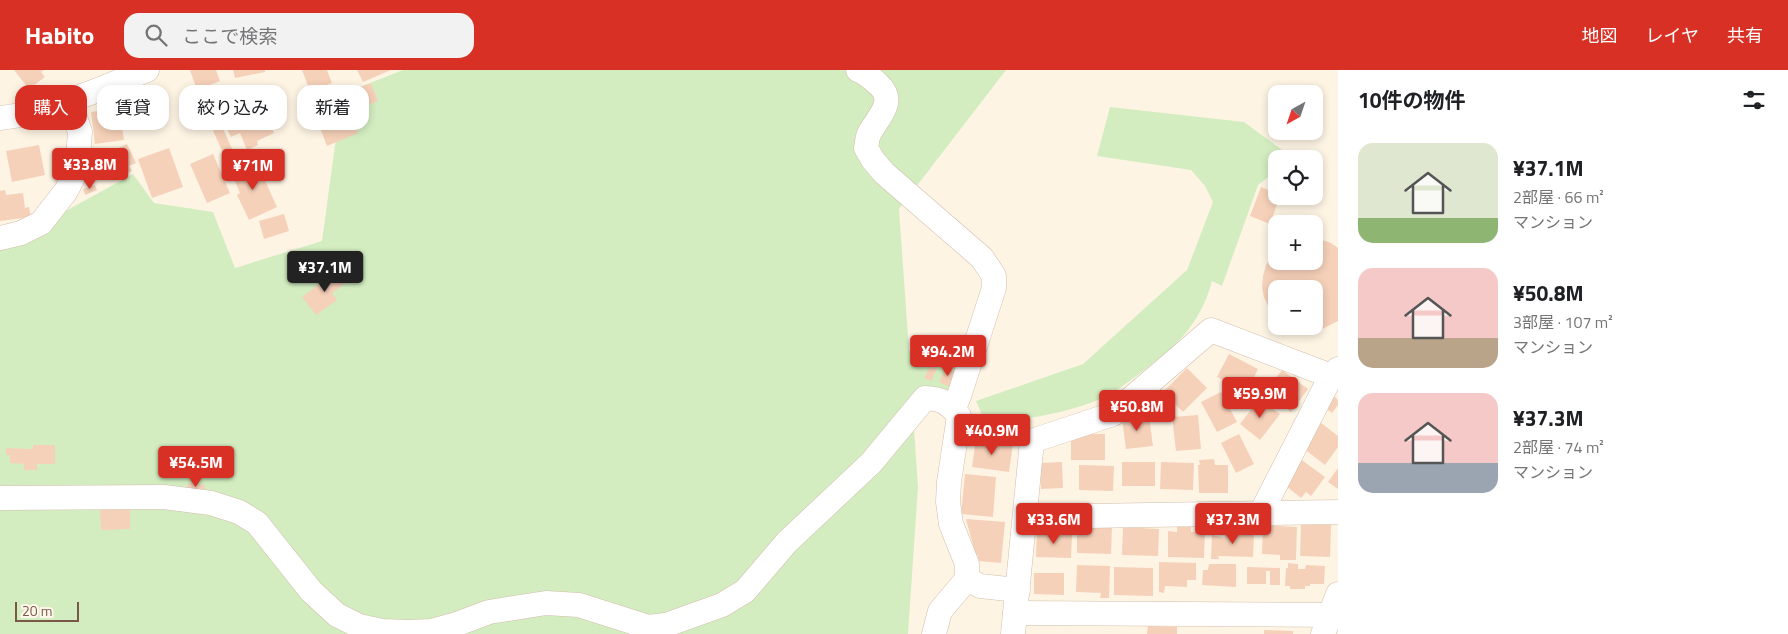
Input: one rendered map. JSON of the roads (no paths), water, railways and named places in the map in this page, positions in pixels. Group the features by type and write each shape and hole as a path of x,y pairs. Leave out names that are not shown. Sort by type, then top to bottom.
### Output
{"street":[{"path":"87,93 147,70"},
{"path":"858,70 865,72 883,88 886,99 885,110 868,134 866,148 873,160 884,173 982,258 994,276 994,288 975,349 957,401 950,406"},
{"path":"0,118 15,116"},
{"path":"0,238 21,233 41,223 66,190 77,170 79,130"},
{"path":"1261,513 1334,372 1211,330 1113,414 1032,440 1026,517 1014,624 1332,614"},
{"path":"0,498 164,497 211,503 239,512 257,523 317,597 337,615 359,626 382,631 408,632 431,630 457,624 489,612 546,603 579,605 648,627 666,625 722,605 745,591 787,542 872,464 925,398 939,399 950,406 958,416 948,502 950,524 967,564 967,579 940,611 934,634"},
{"path":"1026,517 1338,512"},
{"path":"967,579 980,586 1018,590"}]}
